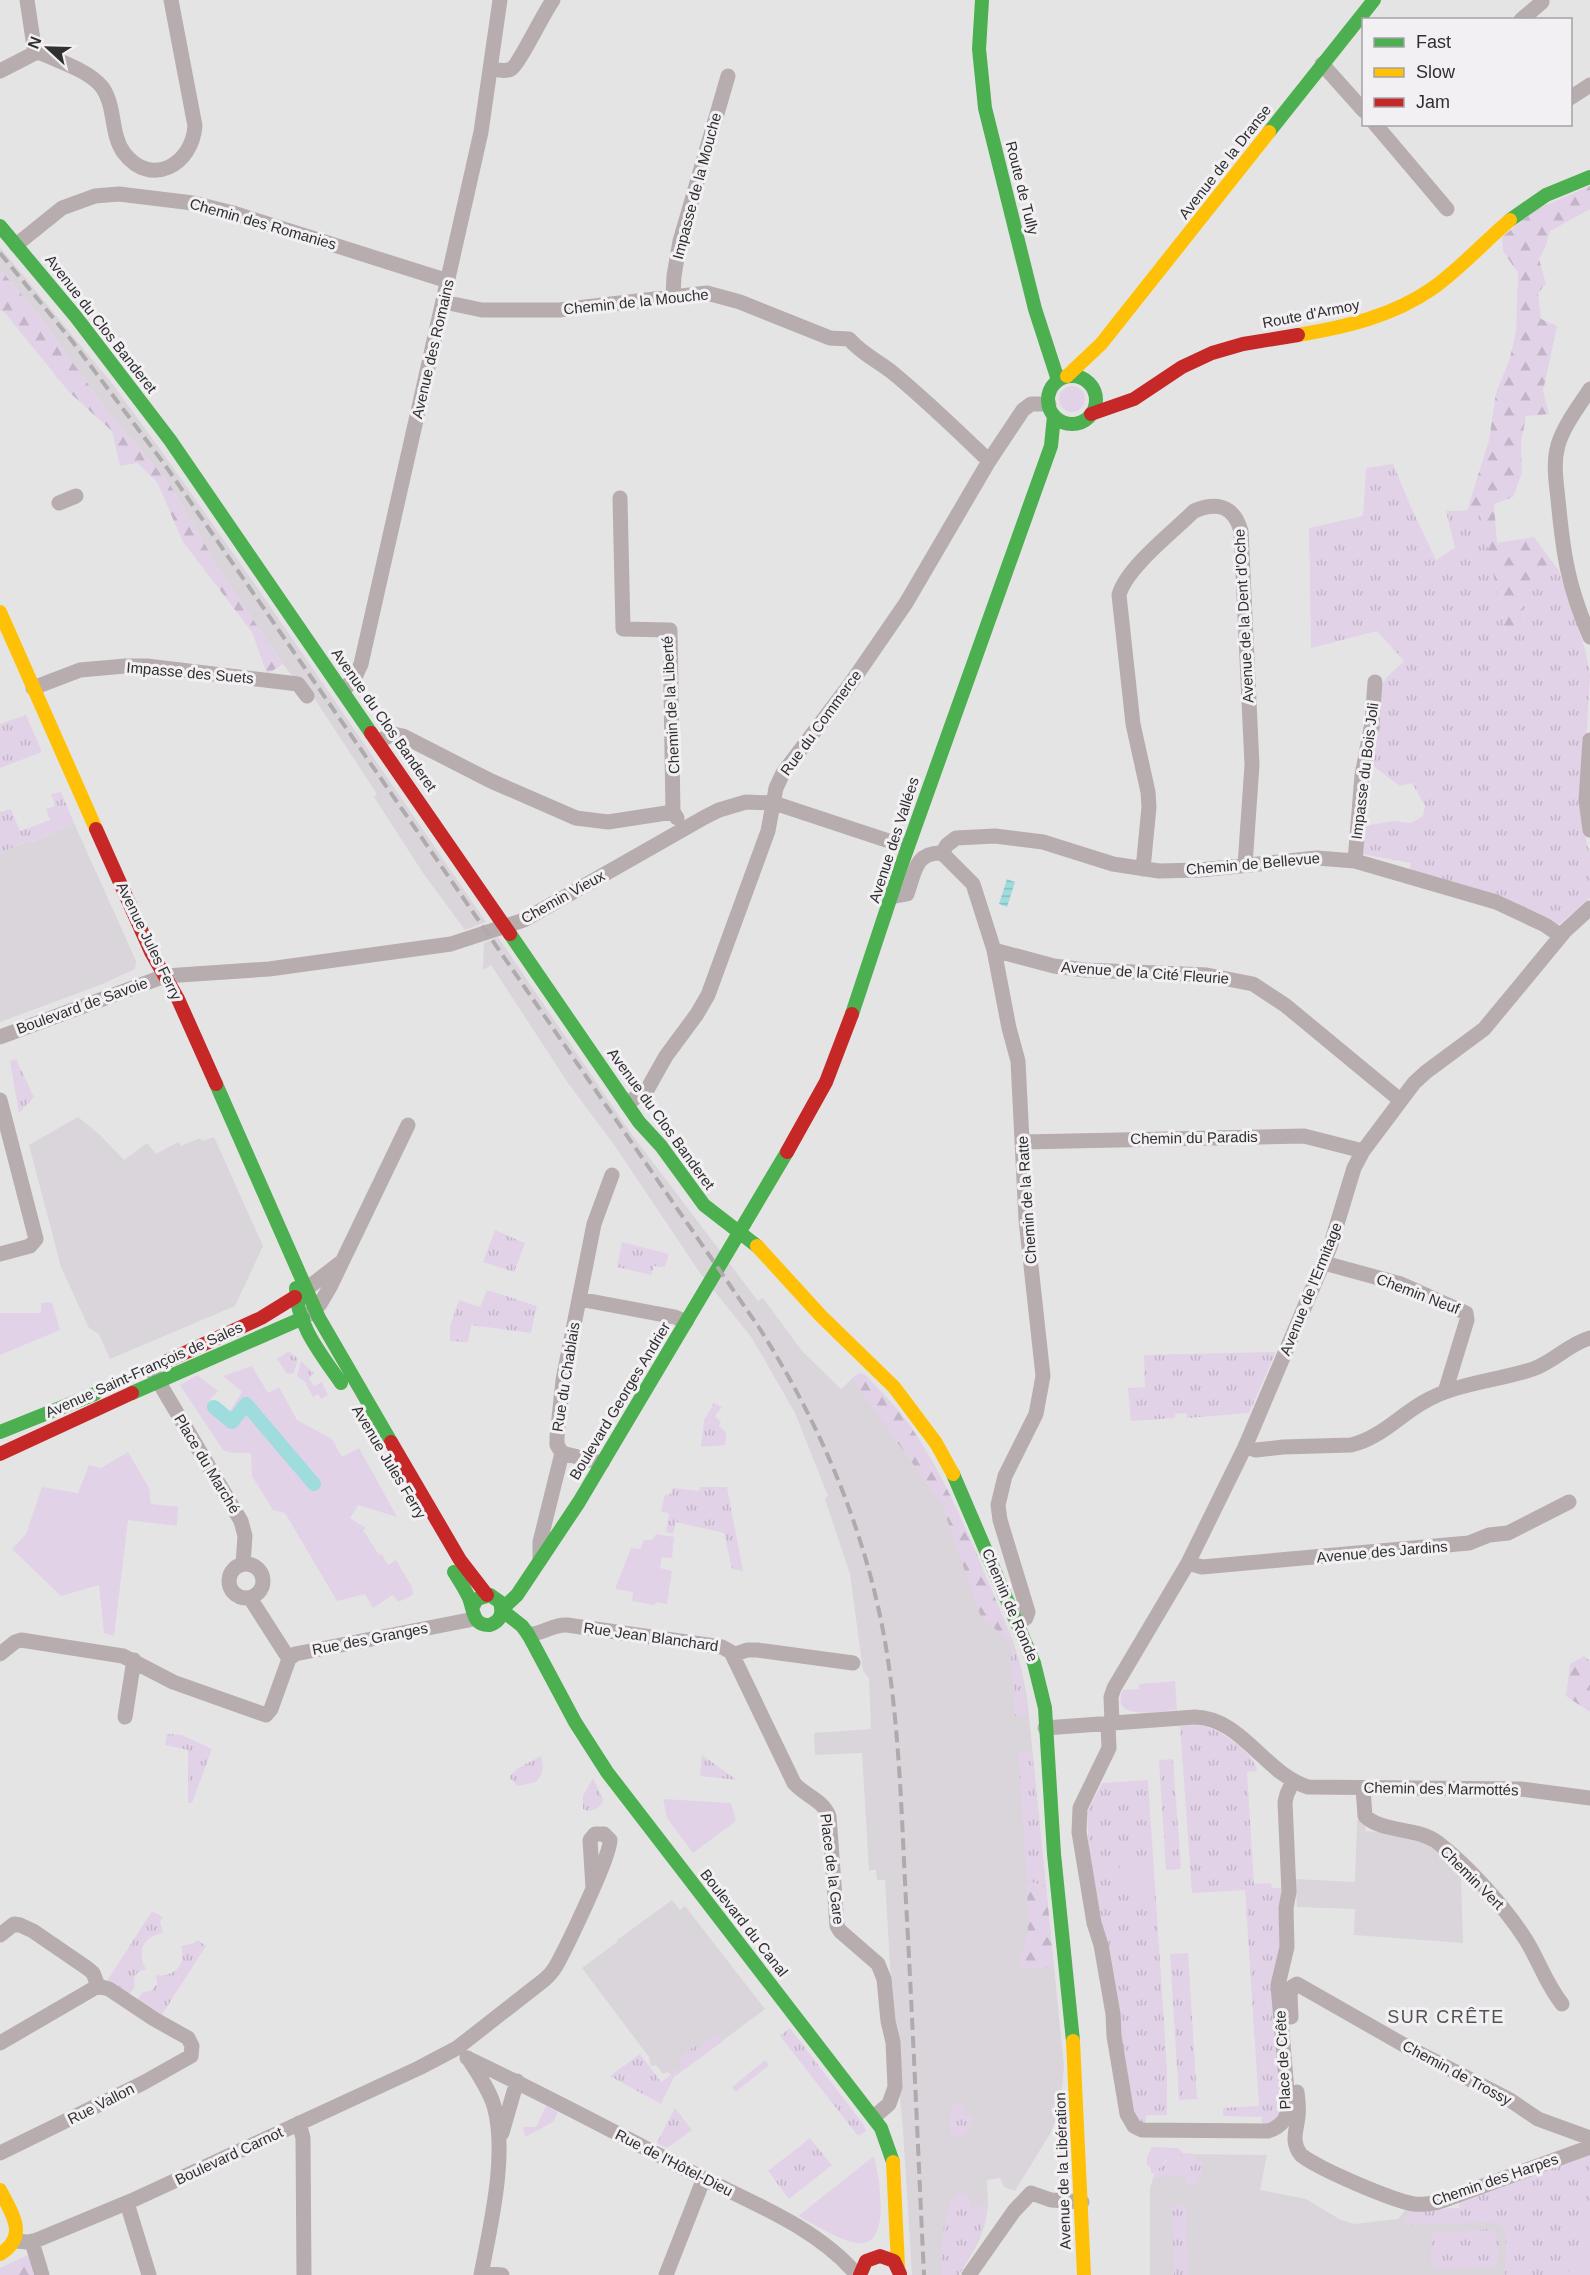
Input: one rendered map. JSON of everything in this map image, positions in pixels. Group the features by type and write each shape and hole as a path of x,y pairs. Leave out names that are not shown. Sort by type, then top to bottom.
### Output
{"main road":[{"name":"Route de Tully","path":"982,0 979,49 985,108 1029,287 1063,378"},
{"name":"Avenue de la Dranse","path":"1063,378 1101,344 1374,0"},
{"name":"Route d'Armoy","path":"1091,414 1135,399 1181,367 1204,356 1247,344 1345,327 1375,318 1404,305 1454,272 1531,203 1553,191 1590,177"},
{"name":"Avenue du Clos Banderet","path":"0,226 76,317 170,440 627,1104 704,1205 739,1231"},
{"name":"Avenue de la Dranse","path":"1093,389 1094,366 1101,344"},
{"path":"1093,389 1096,403 1091,414 1082,421 1073,424 1063,422 1052,410 1050,390 1063,378 1081,378 1093,389 1118,404"},
{"name":"Avenue des Vallées","path":"739,1231 802,1127 836,1060 907,847 1051,446 1052,410"},
{"name":"Avenue des Vallées","path":"1051,446 1073,424"},
{"name":"Avenue Jules Ferry","path":"0,612 151,952 178,999 299,1270 301,1293 309,1314 314,1342 460,1560 476,1583 490,1595"},
{"name":"Boulevard Georges Andrier","path":"503,1609 514,1599 602,1463 739,1231"},
{"name":"Chemin de Ronde","path":"739,1231 758,1246 821,1316 894,1387 920,1420 955,1478 1018,1623 1037,1672 1043,1698 1054,1854 1075,2066"},
{"name":"Avenue Saint-François de Sales","path":"0,1454 149,1374 266,1315 301,1293"},
{"name":"Avenue Saint-François de Sales","path":"149,1374 309,1314"},
{"name":"Avenue Saint-François de Sales","path":"0,1432 110,1387"},
{"name":"Avenue Jules Ferry","path":"402,1472 464,1589 473,1613"},
{"path":"490,1595 500,1602 503,1609 499,1621 489,1626 480,1624 473,1613 477,1599 490,1595 510,1591 524,1584"},
{"path":"524,1584 522,1606 528,1634"},
{"name":"Boulevard du Canal","path":"503,1609 528,1634 575,1722 608,1773 874,2117 885,2136 891,2153 899,2271"},
{"name":"Boulevard du Canal","path":"489,1626 512,1635 538,1655"},
{"name":"Avenue de la Libération","path":"1075,2066 1084,2275"},
{"path":"0,2190 16,2228 15,2241 8,2250 0,2254"},
{"name":"Boulevard du Canal","path":"875,2256 885,2248 895,2218"},
{"name":"Rue de l'Hôtel-Dieu","path":"858,2275 864,2264 875,2256 889,2258 899,2271"}],"street":[{"path":"27,0 35,53"},
{"path":"0,71 35,53 41,53 96,81 106,94 119,142 128,157 147,168 168,168 186,155 193,141 195,126 171,0"},
{"name":"Avenue des Romains","path":"344,691 355,678 361,664 444,302 482,132 500,0"},
{"path":"492,69 506,70 514,67 538,22 553,0"},
{"path":"1523,18 1542,3"},
{"path":"1322,64 1362,109"},
{"name":"Impasse de la Mouche","path":"673,296 680,241 728,76"},
{"path":"1572,97 1590,85"},
{"path":"1384,127 1447,209"},
{"name":"Chemin des Romanies","path":"16,245 62,208 94,196 119,194 192,202 223,210 448,281"},
{"name":"Chemin de la Mouche","path":"444,302 482,310 559,310 673,296 707,293 720,295 830,338 849,339 859,350 883,364 914,390 989,461"},
{"path":"1590,389 1558,443 1554,463 1568,580 1590,637"},
{"name":"Rue du Commerce","path":"627,1104 648,1088 666,1056 708,995 768,831 776,788 783,772 851,683 906,603 989,461 1025,408 1031,404 1052,410"},
{"path":"59,503 76,496"},
{"name":"Chemin de la Liberté","path":"620,498 623,629 670,630 673,812"},
{"name":"Avenue de la Dent d'Oche","path":"1143,869 1149,807 1148,792 1133,723 1119,595 1122,584 1132,572 1194,512 1206,506 1217,506 1234,515 1241,531 1252,765 1245,865"},
{"name":"Impasse des Suets","path":"33,687 80,670 147,666 298,684 307,696"},
{"name":"Impasse du Bois Joli","path":"1356,861 1362,775 1372,723 1375,682"},
{"path":"378,741 393,734 404,736 491,781 576,818 608,822 673,812 684,829"},
{"path":"1590,740 1586,780 1590,830"},
{"name":"Chemin Vieux","path":"165,976 277,969 458,942 524,920 684,829 728,807 746,802 774,803 907,847"},
{"name":"Chemin de Bellevue","path":"942,853 947,845 956,838 995,836 1043,842 1113,864 1143,869 1174,871 1317,858 1356,861 1496,902 1545,925 1561,936"},
{"path":"891,897 907,894 924,855 942,853"},
{"name":"Chemin de la Ratte","path":"942,853 973,884 994,950 1009,1028 1018,1061 1026,1220 1043,1376 1036,1414 1005,1476 999,1498 1000,1520 1028,1612 1026,1618 1018,1623"},
{"name":"Avenue de l'Ermitage","path":"1110,1723 1111,1697 1114,1688 1188,1563 1245,1447 1324,1263 1354,1168 1363,1150 1400,1100 1426,1072 1485,1029 1561,936 1590,908"},
{"name":"Avenue de la Cité Fleurie","path":"994,950 1054,966 1085,970 1207,975 1252,984 1285,1005 1400,1100"},
{"name":"Boulevard de Savoie","path":"0,1037 165,976"},
{"path":"0,1100 36,1236 33,1244 0,1254"},
{"path":"309,1314 330,1287 408,1125"},
{"name":"Chemin du Paradis","path":"1023,1142 1304,1136 1363,1150"},
{"name":"Rue du Chablais","path":"540,1560 540,1542 562,1453 557,1441 560,1402 579,1299 596,1217 612,1175"},
{"path":"301,1293 340,1263"},
{"name":"Chemin Neuf","path":"1324,1263 1401,1284 1466,1313 1467,1320 1445,1392"},
{"path":"579,1299 672,1316 686,1322"},
{"path":"1245,1447 1256,1450 1361,1443 1378,1434 1423,1402 1445,1392 1534,1369 1590,1338"},
{"name":"Place du Marché","path":"149,1374 239,1516 244,1536 243,1564 232,1570 228,1583 234,1594 250,1598 289,1659"},
{"path":"562,1453 602,1463"},
{"name":"Avenue des Jardins","path":"1188,1563 1202,1567 1469,1543 1489,1535 1508,1533 1569,1502"},
{"path":"243,1564 256,1567 262,1578 260,1590 250,1598"},
{"name":"Rue des Granges","path":"289,1659 304,1651 473,1613"},
{"name":"Rue Jean Blanchard","path":"528,1634 537,1634 558,1625 567,1625 722,1647 733,1655 798,1788"},
{"path":"0,1654 21,1640 118,1655 134,1660 173,1682 266,1715 271,1709 289,1659"},
{"path":"733,1655 753,1649 853,1663"},
{"path":"125,1717 134,1660"},
{"path":"1046,1728 1195,1717 1212,1719 1232,1731 1293,1781"},
{"name":"Place de Crête","path":"1110,1723 1109,1748 1080,1808 1079,1832 1094,1923 1101,1945 1113,2014 1114,2036 1127,2114 1131,2123 1138,2129 1262,2132 1275,2129 1285,2118 1288,2108 1278,1984 1279,1973 1287,1952 1286,1908 1289,1892 1285,1802 1293,1781"},
{"name":"Chemin des Marmottés","path":"1293,1781 1308,1787 1320,1788 1521,1789 1590,1798"},
{"name":"Place de la Gare","path":"798,1788 821,1803 829,1816 837,1926 878,1964 884,1979 893,2042 895,2087 890,2104 874,2117"},
{"name":"Chemin Vert","path":"1363,1788 1365,1816 1371,1821 1415,1832 1436,1842 1490,1895 1511,1918 1528,1942 1551,1991 1562,2004"},
{"name":"Boulevard Carnot","path":"15,2241 32,2242 127,2203 299,2123 462,2053 551,1973 593,1888"},
{"path":"0,1935 11,1925 18,1924 37,1933 93,1973 98,1986 0,2043"},
{"name":"Place de Crête","path":"1295,1984 1290,1995 1298,2102 1294,2138 1301,2155"},
{"name":"Chemin de Trossy","path":"1295,1984 1410,2049 1510,2100 1538,2119 1590,2138"},
{"name":"Rue Vallon","path":"0,2153 187,2060 191,2054 192,2046 188,2038 109,1989 98,1986"},
{"path":"462,2053 486,2086 494,2106 499,2133 495,2192 482,2274 502,2275"},
{"name":"Rue de l'Hôtel-Dieu","path":"462,2053 778,2216 830,2247 858,2275"},
{"path":"498,2150 517,2081"},
{"path":"299,2123 303,2138 304,2275"},
{"name":"Chemin des Harpes","path":"1301,2155 1367,2187 1412,2203 1428,2204 1450,2199 1590,2147"},
{"path":"666,2275 704,2178"},
{"path":"969,2275 1014,2211 1031,2193 1052,2200 1082,2202"},
{"path":"127,2203 149,2275"},
{"path":"32,2242 42,2275"},
{"name":"Rue de l'Hôtel-Dieu","path":"830,2247 875,2256"}],"shaded area":[{"path":"0,247 114,386 165,456 486,922 465,930 423,873 374,797 377,794 301,678 294,678 283,664 223,575 169,483 108,412 41,318 0,269"},
{"path":"74,823 136,961 135,969 100,985 0,1022 0,853 30,840 32,843"},
{"path":"498,937 630,1132 758,1301 763,1298 802,1351 841,1389 856,1375 864,1374 910,1425 946,1488 1012,1638 1027,1697 1064,2067 1058,2113 1051,2132 1015,2191 1004,2187 1000,2178 987,2180 988,2206 985,2224 978,2243 959,2275 912,2275 899,2088 901,2085 898,2029 891,1981 885,1880 877,1880 876,1870 869,1870 862,1753 815,1755 814,1733 871,1729 869,1678 863,1671 850,1574 825,1499 828,1496 795,1413 752,1338 700,1273 615,1146 568,1083 491,965 483,970 484,943"},
{"path":"78,1117 100,1135 124,1160 147,1143 156,1154 178,1142 181,1146 200,1138 202,1141 214,1137 263,1246 235,1306 110,1359 99,1334 89,1328 61,1267 29,1145"},
{"path":"1357,1820 1366,1822 1365,1831 1395,1833 1428,1845 1458,1868 1461,1875 1463,1943 1354,1935 1355,1909 1297,1907 1295,1879 1355,1882"},
{"path":"672,1900 680,1910 685,1906 765,2009 674,2077 667,2072 663,2074 656,2065 651,2066 649,2057 582,1968"},
{"path":"1184,2154 1267,2155 1260,2190 1306,2199 1339,2219 1354,2224 1398,2219 1406,2209 1425,2211 1460,2208 1459,2200 1590,2154 1590,2275 1150,2275 1150,2188 1155,2173"}],"green space":[{"path":"1590,186 1590,209 1550,231 1539,259 1546,284 1538,293 1541,319 1557,326 1543,391 1549,414 1526,416 1521,443 1522,473 1513,497 1494,504 1497,543 1534,537 1559,571 1516,585 1527,629 1506,634 1480,511 1467,511 1489,440 1496,393 1510,358 1516,332 1518,273 1503,251 1502,237 1537,209"},
{"path":"0,269 41,318 108,412 169,483 223,575 283,664 267,674 252,632 183,542 157,482 137,463 120,466 112,431 69,392 5,313 0,310"},
{"path":"1072,386 1081,390 1085,399 1081,408 1072,412 1063,408 1059,399 1063,390"},
{"path":"1393,464 1436,560 1455,548 1446,511 1480,510 1506,634 1527,628 1516,585 1559,571 1585,649 1590,675 1582,810 1590,852 1590,898 1560,924 1553,924 1409,872 1411,863 1362,854 1364,826 1393,821 1411,823 1423,816 1425,806 1412,783 1400,786 1369,763 1378,691 1387,677 1404,661 1377,631 1311,648 1309,528 1363,516 1366,468"},
{"path":"26,715 42,752 0,768 0,724"},
{"path":"61,792 74,823 31,843 29,840 0,853 0,812 11,809 20,831 50,820 46,809 55,806 51,794"},
{"path":"16,1059 34,1097 19,1113 10,1061"},
{"path":"495,1230 525,1243 514,1272 483,1262"},
{"path":"622,1242 669,1254 665,1267 654,1266 651,1275 617,1267"},
{"path":"487,1290 537,1306 531,1333 471,1325 468,1342 450,1341 450,1326 459,1300 480,1307"},
{"path":"52,1302 60,1330 0,1355 0,1313 41,1313 41,1303"},
{"path":"289,1351 298,1359 294,1373 290,1374 286,1373 277,1359"},
{"path":"1276,1352 1249,1413 1187,1418 1187,1413 1175,1414 1175,1418 1131,1421 1128,1388 1145,1387 1144,1355"},
{"path":"301,1361 314,1373 309,1378 314,1386 322,1382 328,1395 321,1399 318,1394 313,1397 305,1382 297,1376"},
{"path":"252,1366 268,1393 279,1387 297,1420 332,1439 342,1457 359,1448 397,1517 358,1505 350,1518 366,1528 363,1530 388,1565 396,1560 412,1587 413,1595 398,1602 393,1595 373,1608 365,1594 337,1601 285,1513 273,1510 252,1476 251,1453 232,1453 223,1450 180,1385 197,1375 218,1391 209,1400 228,1414 242,1392 223,1376"},
{"path":"864,1374 894,1405 910,1426 940,1475 1012,1638 1007,1639 981,1617 942,1505 854,1381 856,1375"},
{"path":"714,1403 722,1407 715,1416 721,1422 719,1426 726,1432 725,1445 701,1447 704,1420"},
{"path":"128,1452 149,1488 151,1504 178,1507 177,1526 128,1520 114,1636 104,1633 99,1585 61,1596 12,1549 26,1534 42,1487 78,1493 89,1465 101,1468"},
{"path":"700,1487 727,1487 743,1571 732,1569 724,1533 676,1522 673,1534 666,1532 669,1514 661,1511 665,1495 671,1494 673,1488 699,1491"},
{"path":"656,1534 674,1537 672,1558 662,1557 660,1568 672,1571 667,1604 657,1602 654,1605 632,1601 633,1592 615,1589 631,1548 640,1549 644,1540 652,1540"},
{"path":"1010,1638 1021,1667 1029,1715 1015,1716"},
{"path":"1584,1656 1590,1661 1590,1712 1566,1696 1570,1664"},
{"path":"1175,1681 1177,1710 1149,1713 1129,1711 1123,1707 1120,1700 1123,1690 1139,1689 1139,1684"},
{"path":"1199,1725 1225,1735 1243,1749 1255,1764 1257,1771 1247,1772 1254,1884 1271,1883 1272,1888 1286,1888 1284,2103 1279,2120 1262,2127 1262,2117 1223,2116 1223,2108 1259,2106 1245,1890 1192,1893 1180,1726"},
{"path":"167,1734 182,1735 212,1749 192,1803 188,1803 188,1750 165,1745"},
{"path":"1032,1752 1046,1886 1027,1881 1018,1753"},
{"path":"702,1755 737,1780 700,1776"},
{"path":"541,1756 543,1770 536,1782 518,1786 509,1777 518,1768"},
{"path":"1173,1759 1181,1869 1166,1870 1159,1760"},
{"path":"593,1778 603,1799 602,1804 596,1809 588,1811 583,1809 583,1796"},
{"path":"1148,1780 1167,2068 1167,2115 1146,2115 1145,2124 1138,2121 1135,2114 1089,1851 1087,1812 1102,1783"},
{"path":"663,1799 731,1803 736,1821 693,1853 667,1818"},
{"path":"1132,1861 1143,1866 1148,1877 1143,1888 1132,1893 1121,1888 1116,1877 1121,1866"},
{"path":"1027,1881 1046,1886 1054,1967 1025,1969 1020,1966 1020,1958 1028,1934"},
{"path":"152,1911 163,1917 160,1922 163,1933 150,1938 143,1946 142,1957 146,1969 138,1972 134,1978 135,1987 129,1995 107,1981"},
{"path":"197,1940 206,1946 161,2016 137,2000 143,1992 151,1991 157,1984 156,1975 169,1974 178,1968 182,1958 181,1946"},
{"path":"1188,1953 1197,2099 1179,2100 1170,1954"},
{"path":"790,2028 866,2131 858,2136 780,2036"},
{"path":"717,2034 722,2042 674,2077 661,2104 610,2076 640,2054 661,2082 684,2065 679,2058"},
{"path":"765,2060 769,2065 736,2092 732,2087"},
{"path":"952,2103 964,2104 963,2115 974,2116 968,2130 961,2138 952,2136 949,2130"},
{"path":"546,2106 558,2112 553,2122 525,2137 523,2127 536,2127"},
{"path":"675,2108 692,2130 667,2148 657,2143"},
{"path":"810,2138 832,2165 789,2199 768,2171"},
{"path":"1152,2147 1178,2148 1184,2154 1165,2161 1155,2173 1151,2173 1151,2168 1147,2165 1147,2157"},
{"path":"1191,2153 1198,2161 1203,2161 1202,2173 1196,2184 1187,2186 1185,2175 1167,2175 1152,2180 1159,2168 1168,2160 1178,2155"},
{"path":"1590,2154 1590,2212 1568,2275 1505,2275 1506,2231 1500,2225 1491,2222 1403,2225 1411,2210 1460,2208 1459,2200"},
{"path":"874,2156 881,2208 876,2233 869,2241 852,2242 798,2216"},
{"path":"956,2193 964,2193 969,2197 971,2207 988,2206 973,2250 959,2275 941,2275 945,2220 951,2200"},
{"path":"1186,2205 1188,2275 1174,2275 1172,2206"},
{"path":"1590,2212 1590,2275 1568,2275"},
{"path":"1489,2229 1498,2240 1497,2265 1491,2268 1431,2269 1431,2233"},
{"path":"30,2254 35,2275 0,2275 0,2268"}],"water":[{"path":"1007,879 1015,882 1007,907 999,904"}],"waterway":[{"path":"214,1407 232,1422 246,1404 314,1484"}],"railway":[{"path":"0,253 72,341 165,465 758,1326 782,1365 824,1447 842,1489 871,1577 893,1696 902,1814 924,2275"}],"traffic: fast":[{"path":"982,0 979,49 985,108 1035,309 1058,380"},
{"path":"1269,132 1374,0"},
{"path":"1510,220 1546,195 1590,177"},
{"path":"0,226 76,317 170,440 371,733"},
{"path":"1072,376 1089,383 1096,400 1089,417 1072,424 1055,417 1048,400 1055,383 1072,376"},
{"path":"852,1014 899,872 1051,446 1054,416"},
{"path":"510,934 639,1122 661,1146 704,1205 757,1246"},
{"path":"216,1084 319,1318 391,1442"},
{"path":"503,1608 517,1595 579,1502 787,1152"},
{"path":"296,1288 300,1314 305,1326 318,1350 341,1383"},
{"path":"132,1393 303,1318"},
{"path":"0,1432 95,1394"},
{"path":"953,1474 1034,1663 1045,1708 1054,1854 1073,2041"},
{"path":"454,1572 471,1603 472,1607 473,1612 477,1620 480,1623 490,1625 499,1619 501,1613 500,1602 490,1595 477,1599 472,1608"},
{"path":"503,1611 522,1626 528,1634 575,1722 607,1772 881,2128 893,2162"}],"traffic: slow":[{"path":"1067,376 1101,344 1269,132"},
{"path":"1298,335 1368,319 1418,298 1453,272 1510,220"},
{"path":"0,612 96,829"},
{"path":"757,1246 821,1316 894,1387 936,1443 953,1474"},
{"path":"1073,2041 1084,2275"},
{"path":"893,2162 898,2266"},
{"path":"0,2190 13,2216 16,2232 9,2247 0,2254"}],"traffic: jam":[{"path":"1091,414 1134,399 1182,367 1212,353 1243,344 1298,335"},
{"path":"371,733 510,934"},
{"path":"96,829 151,952 178,999 216,1084"},
{"path":"787,1152 826,1082 852,1014"},
{"path":"167,1361 261,1318 295,1297"},
{"path":"0,1454 132,1393"},
{"path":"391,1442 460,1560 487,1595"},
{"path":"860,2275 866,2261 880,2256 894,2261 900,2274"}],"district":[{"name":"SUR CRÊTE","path":"1446,2017"}]}
